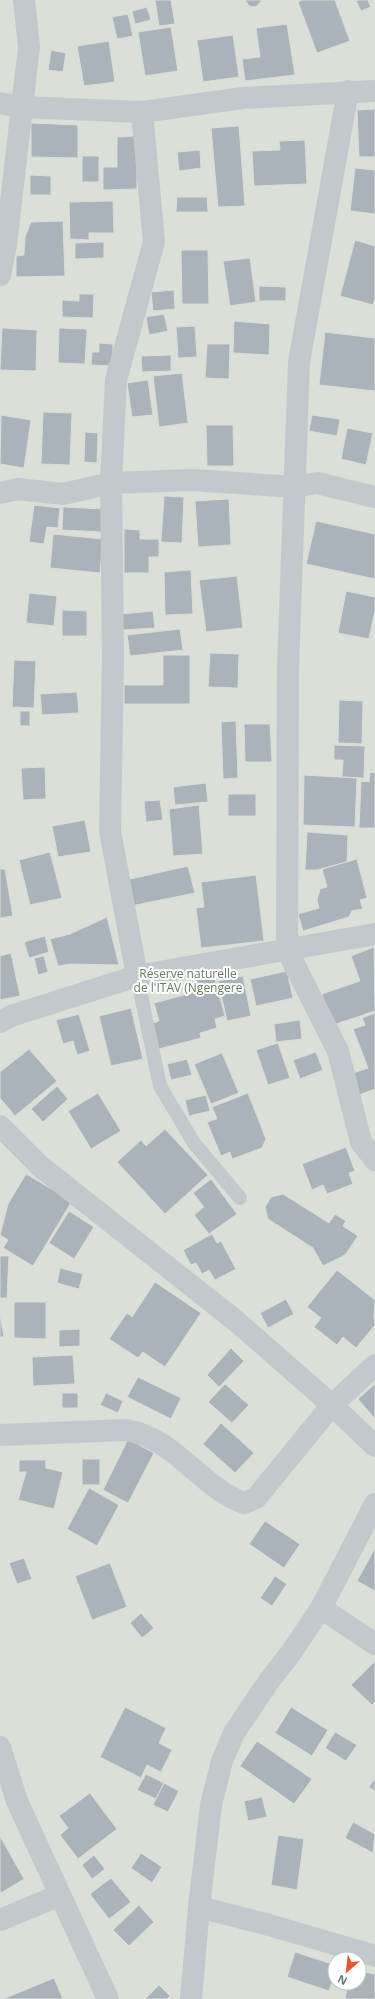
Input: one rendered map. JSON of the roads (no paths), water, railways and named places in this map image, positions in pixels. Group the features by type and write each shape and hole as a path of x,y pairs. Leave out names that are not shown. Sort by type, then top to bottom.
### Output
{"street":[{"path":"0,275 6,245 29,47 24,0"},
{"path":"0,103 22,107 142,112 243,98 348,91 375,91"},
{"path":"348,91 299,362 288,668 287,950 338,1051 361,1142 375,1160"},
{"path":"137,976 110,831 113,656 111,483 116,380 154,242 142,112"},
{"path":"0,493 18,489 63,494 111,483 192,480 294,487 317,483 375,497"},
{"path":"0,1022 11,1016 137,976 375,934"},
{"path":"0,1126 40,1166 236,1321 332,1405 375,1446"},
{"path":"0,1435 126,1430 138,1432 171,1449 229,1498 244,1503 256,1498 332,1405 375,1365"},
{"path":"191,1999 199,1907 211,1805 222,1762 234,1733 321,1608 375,1504"},
{"path":"321,1608 375,1644"},
{"path":"0,1747 17,1801 108,1999"},
{"path":"0,1920 60,1895"},
{"path":"199,1907 269,1925 375,1956"}],"lane":[{"path":"137,976 160,1086 194,1143 240,1198"}],"park label":[{"name":"Réserve naturelle de l'ITAV (Ngengere","path":"188,980"}]}
